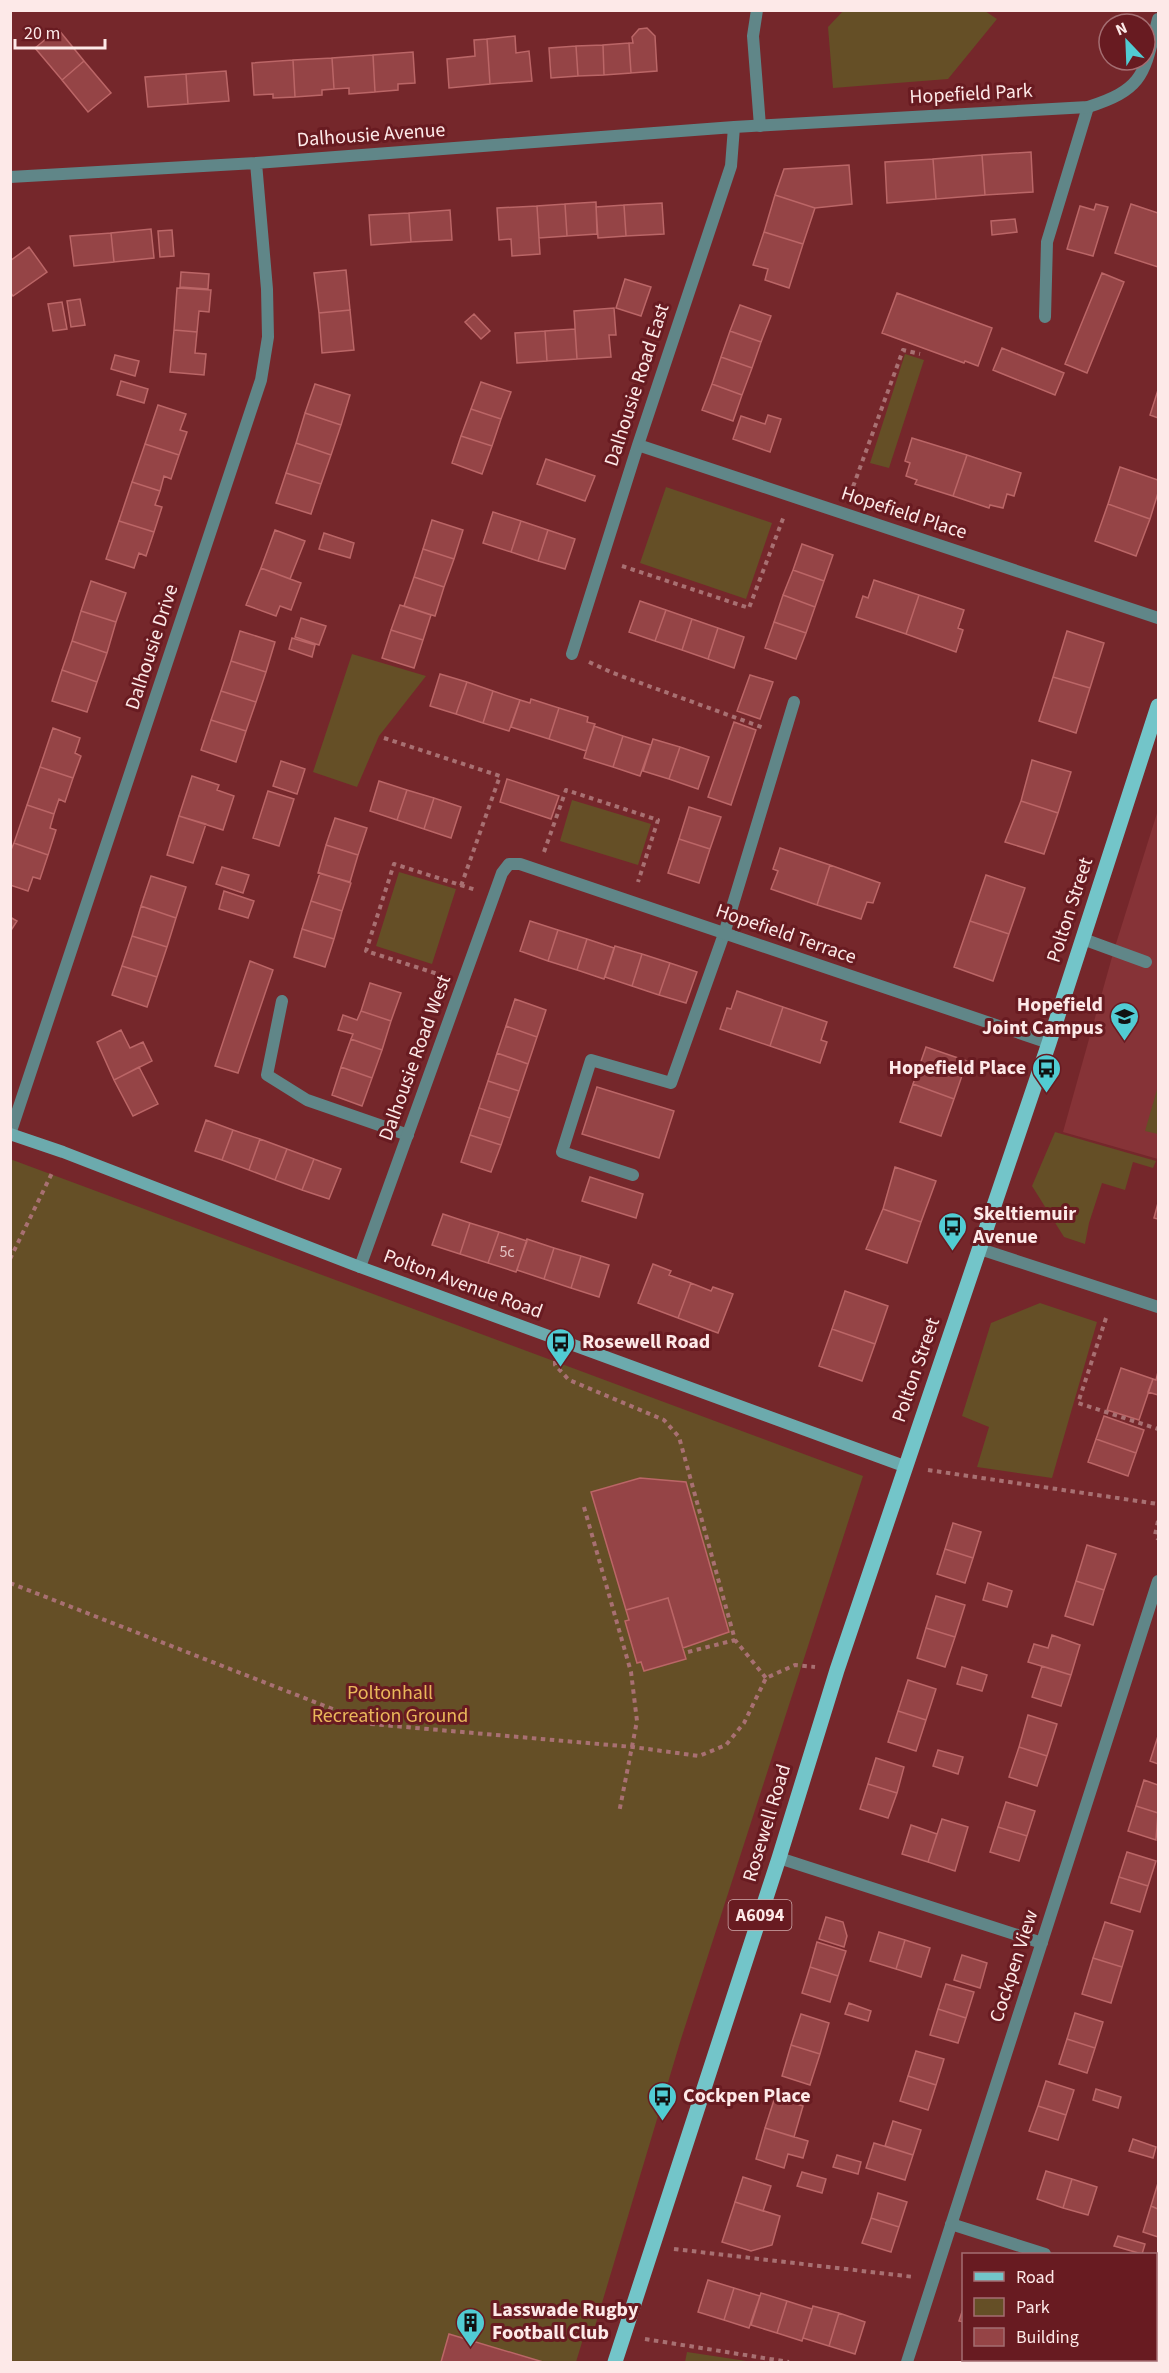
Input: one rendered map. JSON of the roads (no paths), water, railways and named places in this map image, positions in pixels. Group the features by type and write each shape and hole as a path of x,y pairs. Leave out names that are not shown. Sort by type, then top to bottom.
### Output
{"main road":[{"name":"Polton Street","path":"904,1466 1049,1043 1158,706"},
{"name":"Rosewell Road","path":"615,2362 904,1466"}],"street":[{"path":"757,10 753,36 760,126"},
{"name":"Hopefield Park","path":"734,127 1088,107 1127,91 1139,79 1148,60 1158,20"},
{"path":"1045,316 1047,242 1088,107"},
{"name":"Dalhousie Avenue","path":"10,177 256,163 734,127"},
{"name":"Dalhousie Road East","path":"572,654 638,445 731,166 734,127"},
{"name":"Dalhousie Drive","path":"10,1134 261,380 268,337 267,289 256,163"},
{"name":"Hopefield Place","path":"638,445 1158,618"},
{"path":"633,1175 562,1152 591,1060 670,1083 724,934 794,702"},
{"name":"Hopefield Terrace","path":"509,864 520,864 1049,1043"},
{"name":"Dalhousie Road West","path":"360,1267 502,873 509,864"},
{"path":"1083,939 1146,962"},
{"path":"282,1000 267,1075 307,1100 408,1135"},
{"name":"Polton Avenue Road","path":"10,1134 63,1152 360,1267 904,1466"},
{"path":"980,1249 1158,1306"},
{"name":"Cockpen View","path":"907,2362 1158,1585"},
{"path":"779,1857 1042,1943"},
{"path":"951,2224 1042,2253"}],"place":[{"name":"Hopefield Joint Campus","path":"1124,1042"},
{"name":"Hopefield Place","path":"1047,1094"},
{"name":"Skeltiemuir Avenue","path":"952,1252"},
{"name":"Rosewell Road","path":"561,1368"},
{"name":"Cockpen Place","path":"662,2122"},
{"name":"Lasswade Rugby Football Club","path":"471,2348"}],"park label":[{"name":"Poltonhall Recreation Ground","path":"390,1704"}]}
